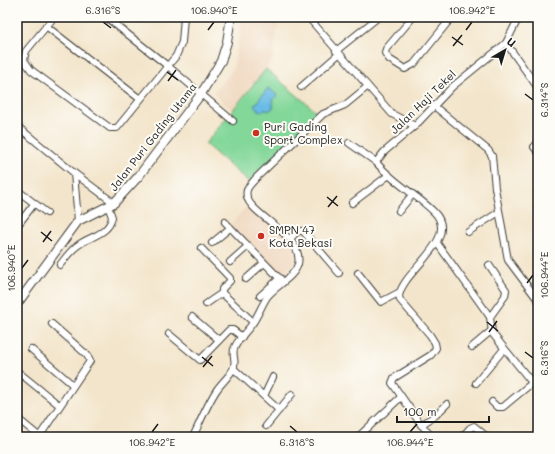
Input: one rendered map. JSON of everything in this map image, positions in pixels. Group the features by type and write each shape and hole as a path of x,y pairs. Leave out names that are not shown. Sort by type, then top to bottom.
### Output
{"street":[{"path":"54,17 24,56 27,66 110,128 118,128 140,99 169,67 180,49 183,19 177,17"},
{"path":"106,17 169,67 233,122"},
{"name":"Jalan Puri Gading Utama","path":"18,301 78,221 111,204 138,177 201,94 221,61 227,42 231,17"},
{"path":"308,17 367,87 392,114 415,126"},
{"path":"413,17 385,52 389,59 405,69 414,64 452,17"},
{"name":"Jalan Haji Tekel","path":"376,162 384,152 415,126 452,87 506,43 519,17"},
{"path":"301,87 337,52 376,19"},
{"path":"46,26 140,99"},
{"path":"506,43 538,88"},
{"path":"260,296 297,267 298,254 296,246 290,239 253,206 247,196 247,190 256,178 323,114 345,105 367,87"},
{"path":"434,106 488,150 492,156 499,212 508,260 538,300"},
{"path":"17,126 111,204 112,217 102,233 76,246 60,265"},
{"path":"538,142 534,147 538,152"},
{"path":"349,143 376,162 412,195 434,212 440,219 440,236 437,243 419,263 400,292 381,302 358,273"},
{"path":"74,173 78,221"},
{"path":"352,203 389,175"},
{"path":"17,190 47,213"},
{"path":"399,212 412,195"},
{"path":"17,226 34,204"},
{"path":"468,232 499,212"},
{"path":"224,222 281,280"},
{"path":"212,243 230,228"},
{"path":"290,239 298,231 303,231 339,273"},
{"path":"437,243 490,317 492,325 491,331 472,347"},
{"path":"230,262 248,246"},
{"path":"201,248 230,278 230,281 222,289 222,293 206,304"},
{"path":"246,279 264,263"},
{"path":"489,265 506,290 505,296 490,317"},
{"path":"193,437 216,392 234,368 236,362 234,350 253,322 266,298 281,280"},
{"path":"400,292 400,300 430,334 436,348 431,356 392,380 394,387 401,397 421,425 432,437"},
{"path":"222,293 253,322"},
{"path":"192,317 219,340"},
{"path":"17,418 39,437 59,405 90,361 87,355 52,324"},
{"path":"168,334 200,360 230,329 242,337"},
{"path":"491,331 538,390"},
{"path":"32,349 73,385"},
{"path":"476,383 504,349"},
{"path":"234,368 279,410"},
{"path":"17,371 59,405"},
{"path":"264,396 273,377"},
{"path":"492,402 497,407 503,408 532,383"},
{"path":"266,426 292,394"},
{"path":"358,437 401,397"},
{"path":"421,425 436,415 447,404"},
{"path":"462,437 474,426 486,437"}],"shaded area":[{"path":"243,17 279,17 273,59 233,111 213,93 233,69"},
{"name":"SMPN 47 Kota Bekasi","path":"248,204 294,245 296,252 294,261 282,279 230,226"}],"green space":[{"name":"Puri Gading Sport Complex","path":"266,69 318,113 249,182 205,144"}],"water":[{"path":"268,88 277,95 273,100 273,108 268,111 265,108 262,112 254,106"}],"place":[{"name":"Puri Gading Sport Complex","path":"256,133"},
{"name":"SMPN 47 Kota Bekasi","path":"261,236"}]}
